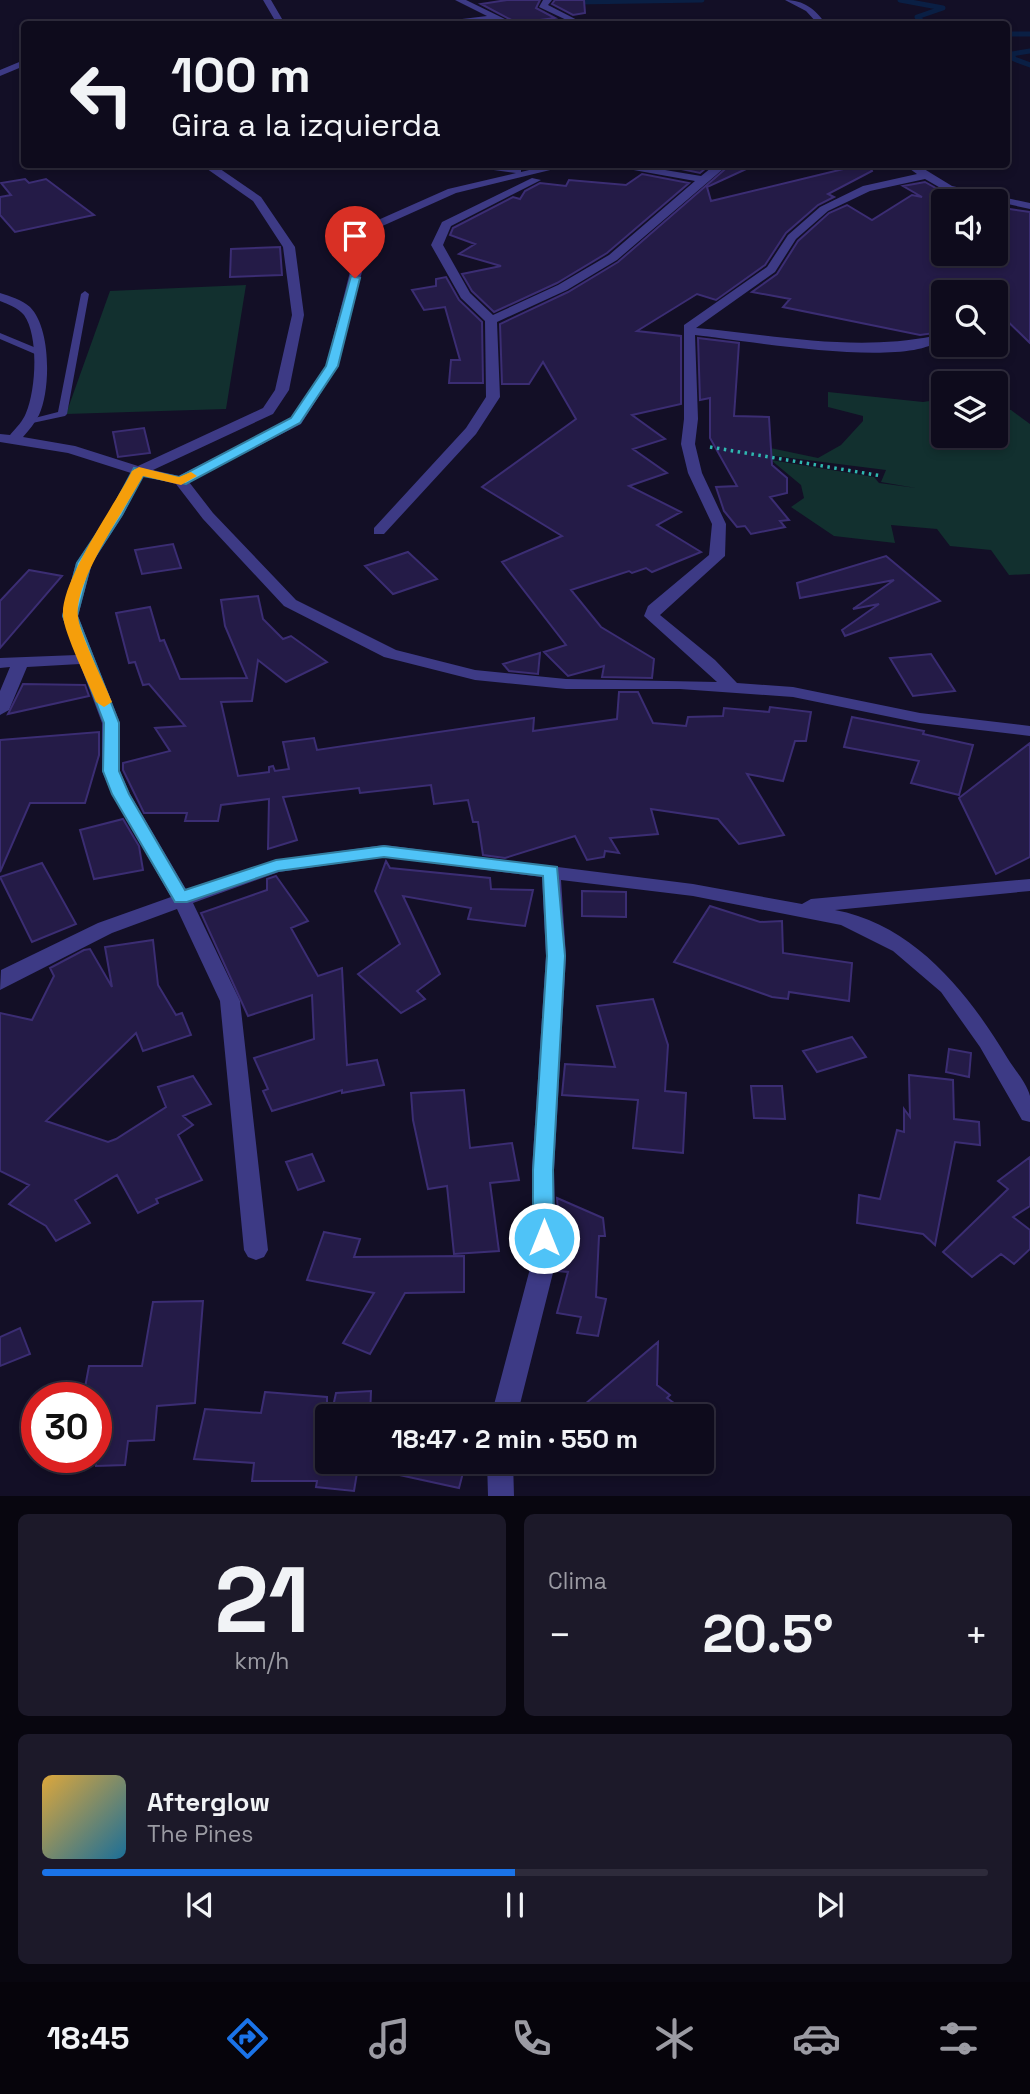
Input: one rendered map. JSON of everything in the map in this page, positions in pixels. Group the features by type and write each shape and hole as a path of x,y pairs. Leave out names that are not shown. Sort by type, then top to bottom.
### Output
{"street":[{"path":"267,0 279,21"},
{"path":"459,0 505,21"},
{"path":"527,0 545,3 576,21"},
{"path":"789,0 809,9 819,21"},
{"path":"465,21 477,8"},
{"path":"477,21 499,18"},
{"path":"0,73 21,64"},
{"path":"211,168 257,199 289,247 298,315 282,390 268,411 139,471 116,515 84,563 70,616 111,723 111,771 121,794 181,898 230,1001 256,1250"},
{"path":"181,481 296,421 332,366 359,260 373,226 452,191 543,168"},
{"path":"379,531 471,431 493,397 491,320 465,295 437,245 446,224 486,202 561,168"},
{"path":"631,168 702,179"},
{"path":"491,320 551,295 629,246 702,179 718,168"},
{"path":"913,168 958,192 1030,206"},
{"path":"688,331 771,269 792,237 824,209 867,188 924,176"},
{"path":"0,297 13,301 31,315 40,379 33,414 7,439"},
{"path":"688,331 743,334 850,351 904,348 931,341"},
{"path":"688,331 691,419 688,444 695,473 719,524 717,556 654,609 652,616 709,663 732,688"},
{"path":"7,439 70,449 181,481 208,516 290,603 390,654 475,675 566,684 680,684 793,692 920,718 1030,731"},
{"path":"0,663 88,659"},
{"path":"0,710 20,664"},
{"path":"0,983 8,975 105,928 181,898 276,866 384,852 693,890 846,919 900,946 947,987 987,1042 1030,1114"},
{"path":"507,1404 544,1261 543,1170 556,956 551,872"},
{"path":"789,908 1030,885"},
{"path":"500,1474 501,1496"}],"lane":[{"path":"26,423 62,414 85,294"},
{"path":"0,336 38,352"}],"path":[{"path":"688,444 882,476"}],"green space":[{"path":"246,285 226,409 66,414 110,291"},
{"path":"828,392 931,401 931,448 1008,448 1008,410 1030,424 1030,574 1009,575 991,550 950,546 937,529 891,525 895,543 834,536 791,507 804,498 801,485 771,460 874,477 879,483 916,488 881,482 886,470 767,455 761,446 818,458 841,445 863,421 863,416 828,407"}],"building":[{"path":"507,0 540,0 536,8 555,18 513,21 481,4"},
{"path":"555,0 584,0 585,13 573,15 552,4"},
{"path":"676,168 706,168 700,173"},
{"path":"726,168 748,168 707,187 711,201 847,168 871,168 872,171 828,194 834,197 818,205 786,233 765,265 716,300 697,294 637,331 681,336 681,404 632,415 665,439 633,449 667,473 629,486 681,512 657,525 701,552 652,572 646,568 632,573 629,571 571,590 601,627 654,659 652,678 602,677 604,666 568,676 544,652 566,645 502,562 562,536 482,487 576,419 543,362 529,384 502,384 500,324 568,292 618,262"},
{"path":"642,174 689,183 607,253 557,283 494,312 472,291 462,274 501,266 459,254 475,244 450,235 453,228 513,197 520,199 525,191 540,183 566,186 569,180 626,185"},
{"path":"25,179 29,183 46,179 94,215 15,232 0,215 0,197 11,195 1,183"},
{"path":"925,182 938,189 931,189 931,266 1008,266 1008,209 1030,212 1030,343 1008,322 1008,280 931,280 931,333 920,335 783,307 790,299 752,292 777,274 798,241 829,213 847,205 872,220 912,195 922,197 903,186"},
{"path":"280,247 282,275 230,277 231,249"},
{"path":"446,277 459,300 482,322 483,383 449,383 451,360 460,360 445,307 424,310 412,290 436,286 436,279"},
{"path":"698,338 739,343 734,416 769,417 772,465 787,478 787,493 770,497 789,520 780,521 785,527 751,534 745,526 737,527 724,511 716,487 737,486 710,438 710,398 700,400"},
{"path":"144,428 150,453 118,457 113,432"},
{"path":"173,544 181,568 142,574 135,550"},
{"path":"408,552 437,579 393,594 365,566"},
{"path":"886,556 940,601 845,636 842,630 879,604 853,609 894,580 800,598 797,583"},
{"path":"29,570 62,576 0,648 0,601"},
{"path":"258,596 263,619 283,639 291,636 327,662 286,682 258,660 252,701 221,702 238,776 269,772 269,767 273,766 275,771 289,769 283,742 314,738 317,750 534,718 533,731 617,719 619,692 638,692 653,723 686,726 688,717 723,716 724,708 769,712 770,707 811,712 806,741 795,741 783,781 747,774 784,835 739,844 718,819 651,809 658,834 610,838 619,853 605,851 604,857 587,860 575,836 505,858 483,855 478,822 473,822 468,800 434,804 431,785 360,793 359,788 283,797 297,840 268,849 269,799 221,805 218,821 185,821 187,813 144,813 123,770 123,763 170,751 155,728 185,726 149,684 143,685 135,662 129,663 116,613 150,607 160,641 164,640 180,679 247,678 225,626 221,600"},
{"path":"540,653 538,674 509,671 503,664"},
{"path":"931,654 955,691 913,696 890,658"},
{"path":"23,684 85,685 89,696 8,714"},
{"path":"852,717 924,731 923,734 973,745 959,795 911,783 919,761 844,747"},
{"path":"99,732 99,755 85,803 30,803 0,872 0,740"},
{"path":"1030,743 1030,857 996,874 959,798"},
{"path":"123,819 139,846 143,870 94,879 80,830"},
{"path":"386,861 390,868 490,878 491,889 533,890 525,926 468,919 471,908 403,896 440,974 417,991 425,999 401,1013 358,974 400,944 375,891"},
{"path":"42,863 76,924 32,942 0,877"},
{"path":"276,876 308,921 291,928 318,976 342,968 347,1065 377,1060 384,1085 342,1093 342,1090 272,1111 263,1091 268,1089 254,1058 314,1039 312,995 248,1016 201,913 267,890 267,879"},
{"path":"582,891 626,892 626,917 582,916"},
{"path":"710,906 760,922 782,921 783,953 852,963 849,1001 789,992 788,999 772,997 674,962"},
{"path":"153,940 158,985 176,1015 182,1013 191,1035 143,1051 136,1033 46,1121 108,1142 166,1107 158,1087 193,1076 211,1104 183,1116 193,1125 178,1135 202,1180 156,1199 158,1203 138,1213 117,1175 75,1200 90,1223 56,1241 46,1226 9,1204 29,1185 0,1171 0,1013 32,1020 54,976 50,968 84,950 90,949 112,987 105,947"},
{"path":"653,999 668,1045 665,1091 686,1093 683,1153 633,1148 638,1100 562,1095 565,1064 615,1067 597,1006"},
{"path":"852,1037 866,1057 817,1072 803,1051"},
{"path":"949,1049 971,1053 969,1077 946,1072"},
{"path":"909,1075 953,1080 954,1119 979,1122 980,1145 955,1142 935,1245 923,1234 857,1223 859,1195 880,1199 897,1130 904,1132 904,1109 910,1117"},
{"path":"751,1086 782,1086 785,1119 754,1118"},
{"path":"464,1090 470,1148 512,1143 519,1180 490,1183 499,1251 454,1254 447,1186 428,1189 413,1120 411,1093"},
{"path":"312,1154 324,1181 298,1190 286,1162"},
{"path":"1030,1157 1030,1206 1013,1217 1030,1230 1030,1249 1014,1264 1001,1254 972,1277 943,1252 1008,1189 998,1181"},
{"path":"557,1198 603,1218 605,1236 599,1236 596,1297 606,1299 598,1336 577,1333 581,1317 557,1313 568,1272 558,1271 560,1236"},
{"path":"324,1232 360,1239 354,1257 464,1256 464,1292 405,1293 370,1354 343,1343 374,1293 307,1280"},
{"path":"203,1301 195,1403 157,1406 154,1440 128,1441 125,1465 112,1465 112,1382 86,1382 89,1366 142,1366 153,1302"},
{"path":"20,1328 30,1354 0,1366 0,1337"},
{"path":"658,1342 657,1385 670,1395 667,1398 675,1404 585,1404"},
{"path":"371,1391 370,1404 334,1404 336,1393"},
{"path":"265,1392 327,1397 327,1404 315,1404 315,1474 357,1474 354,1491 316,1487 317,1481 252,1481 254,1463 194,1459 205,1409 261,1413"},
{"path":"395,1474 463,1474 459,1488"}],"waterway":[{"path":"576,2 702,0"},
{"path":"900,0 943,8 917,17 922,21"},
{"path":"1010,34 1030,34"},
{"path":"1030,51 1012,54 1014,59 1030,65"}],"slow traffic":[{"path":"104,702 70,616 84,563 116,515 139,471 181,481 191,476"}],"route":[{"path":"355,278 332,366 296,421 181,481 139,471 116,515 84,563 70,616 111,723 111,771 121,794 181,898 276,866 384,852 551,872 556,956 543,1170 544,1238"}]}
